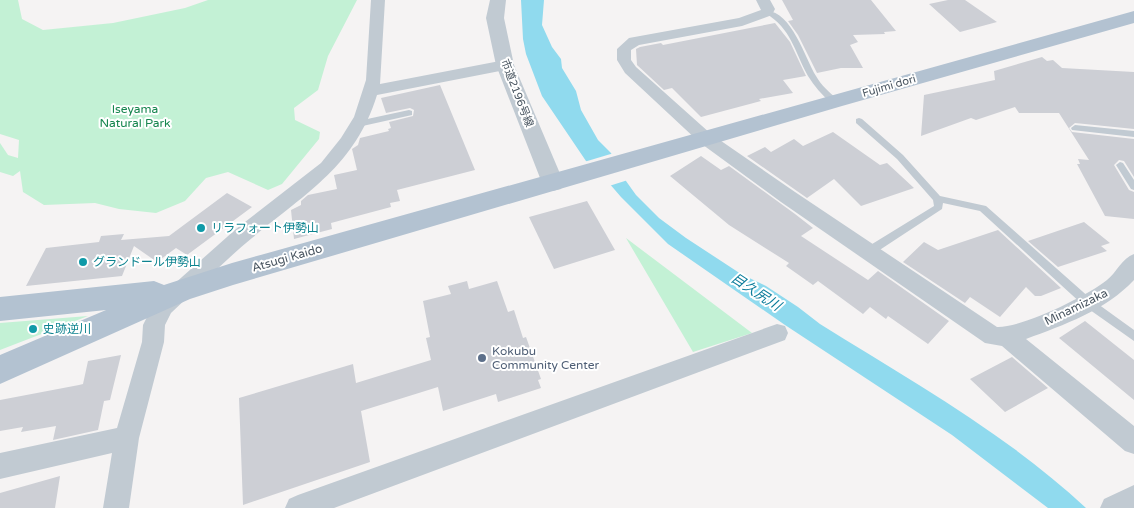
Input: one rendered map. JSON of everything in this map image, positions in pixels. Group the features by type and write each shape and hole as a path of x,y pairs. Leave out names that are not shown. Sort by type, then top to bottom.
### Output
{"main road":[{"name":"Fujimi dori","path":"585,174 834,101 1134,17"},
{"name":"Atsugi Kaido","path":"0,370 147,308 180,291 306,252 585,174"},
{"path":"0,309 147,308"}],"street":[{"path":"180,291 243,234 327,167 347,142 358,124 374,80 378,0"},
{"name":"市道2196号線","path":"498,0 495,18 505,65 553,183"},
{"path":"765,6 759,17 742,22 634,41 624,49 624,60 630,70 705,138 868,252 993,336 1007,337 1134,442"},
{"path":"371,91 505,65"},
{"name":"Minamizaka","path":"1007,337 1050,321 1113,289 1131,271 1134,262"},
{"path":"116,508 127,438 153,342 147,308"},
{"path":"298,508 778,333"},
{"path":"0,466 127,438"},
{"path":"1113,508 1134,498"}],"lane":[{"path":"765,6 786,24 815,80 834,101"},
{"path":"358,124 409,113"},
{"path":"859,121 900,157 937,199 939,207 868,252"},
{"path":"1075,128 1134,134"},
{"path":"1120,165 1134,187"},
{"path":"937,199 983,208 1087,302 1134,336"}],"green space":[{"name":"Iseyama Natural Park","path":"0,0 18,0 22,19 43,30 113,23 185,8 208,0 357,0 328,56 318,90 294,108 295,120 320,132 319,139 282,184 268,190 228,172 206,178 185,201 156,213 119,209 95,203 44,205 23,192 20,171 13,176 0,172 0,143 8,155 18,158 19,140 0,134"},
{"path":"626,238 752,333 693,352"},
{"path":"88,316 0,350 0,323"}],"water":[{"name":"目久尻川","path":"521,0 544,0 542,25 552,47 561,59 562,68 576,91 581,110 598,140 611,153 636,195 659,218 741,274 766,286 820,324 991,432 1056,481 1086,508 1048,508 952,435 785,325 668,244 602,175 586,161 542,96 526,54 523,39"}],"pier":[{"path":"614,153 628,180 609,186 584,162"}],"building":[{"path":"782,0 871,0 896,31 884,32 885,34 853,35 858,42 850,45 863,68 841,68 817,73 798,35 788,21 793,20"},
{"path":"948,0 965,0 997,22 960,32 929,4"},
{"path":"775,23 790,42 806,76 783,80 793,93 759,99 761,101 701,117 672,88 664,90 637,65 636,49 640,47 661,43 663,45"},
{"path":"1042,57 1047,61 1053,60 1062,68 1134,72 1134,129 1075,123 1069,128 1072,132 1134,139 1134,177 1124,161 1119,160 1114,165 1129,190 1134,192 1134,219 1105,216 1077,164 1080,164 1078,159 1089,160 1059,113 1019,113 1015,107 976,120 971,118 921,136 924,95 995,80 994,71"},
{"path":"440,85 475,170 397,190 400,201 390,203 391,207 331,223 332,229 294,239 291,210 301,205 301,201 308,195 337,189 334,175 357,170 352,149 358,145 360,138 389,131 388,129 391,128 389,122 413,116 414,110 410,108 386,113 381,98"},
{"path":"833,132 880,165 887,163 914,188 861,206 834,179 807,198 747,156 765,147 771,152 794,139 803,146"},
{"path":"701,156 721,170 729,166 813,228 801,236 868,280 878,271 949,321 928,344 888,316 886,319 870,307 863,314 818,281 813,285 786,266 789,263 729,225 670,176"},
{"path":"227,193 252,207 187,255 176,248 157,262 134,246 122,276 26,286 46,248 99,242 101,236 124,234 121,240 169,236"},
{"path":"587,201 615,250 554,269 529,217"},
{"path":"1084,222 1110,243 1101,246 1107,251 1058,267 1028,241"},
{"path":"998,230 1061,288 1041,296 1035,296 1026,287 1000,317 970,297 965,303 903,262 924,242 938,250"},
{"path":"467,281 469,289 497,281 508,312 514,310 523,338 526,337 541,379 538,380 541,388 498,402 496,394 443,411 438,387 361,411 370,462 243,505 239,398 353,364 356,383 431,360 426,338 430,337 423,301 451,294 448,286"},
{"path":"1085,321 1134,360 1134,400 1059,338"},
{"path":"121,355 110,400 104,401 98,430 53,440 56,426 21,432 23,427 0,431 0,400 83,384 88,361"},
{"path":"1012,357 1048,388 1005,412 970,379"},
{"path":"60,476 55,508 0,508 0,493"}],"place":[{"name":"リラフォート伊勢山","path":"201,228"},
{"name":"グランドール伊勢山","path":"83,262"},
{"name":"史跡逆川","path":"33,329"},
{"name":"Kokubu Community Center","path":"482,358"}]}
